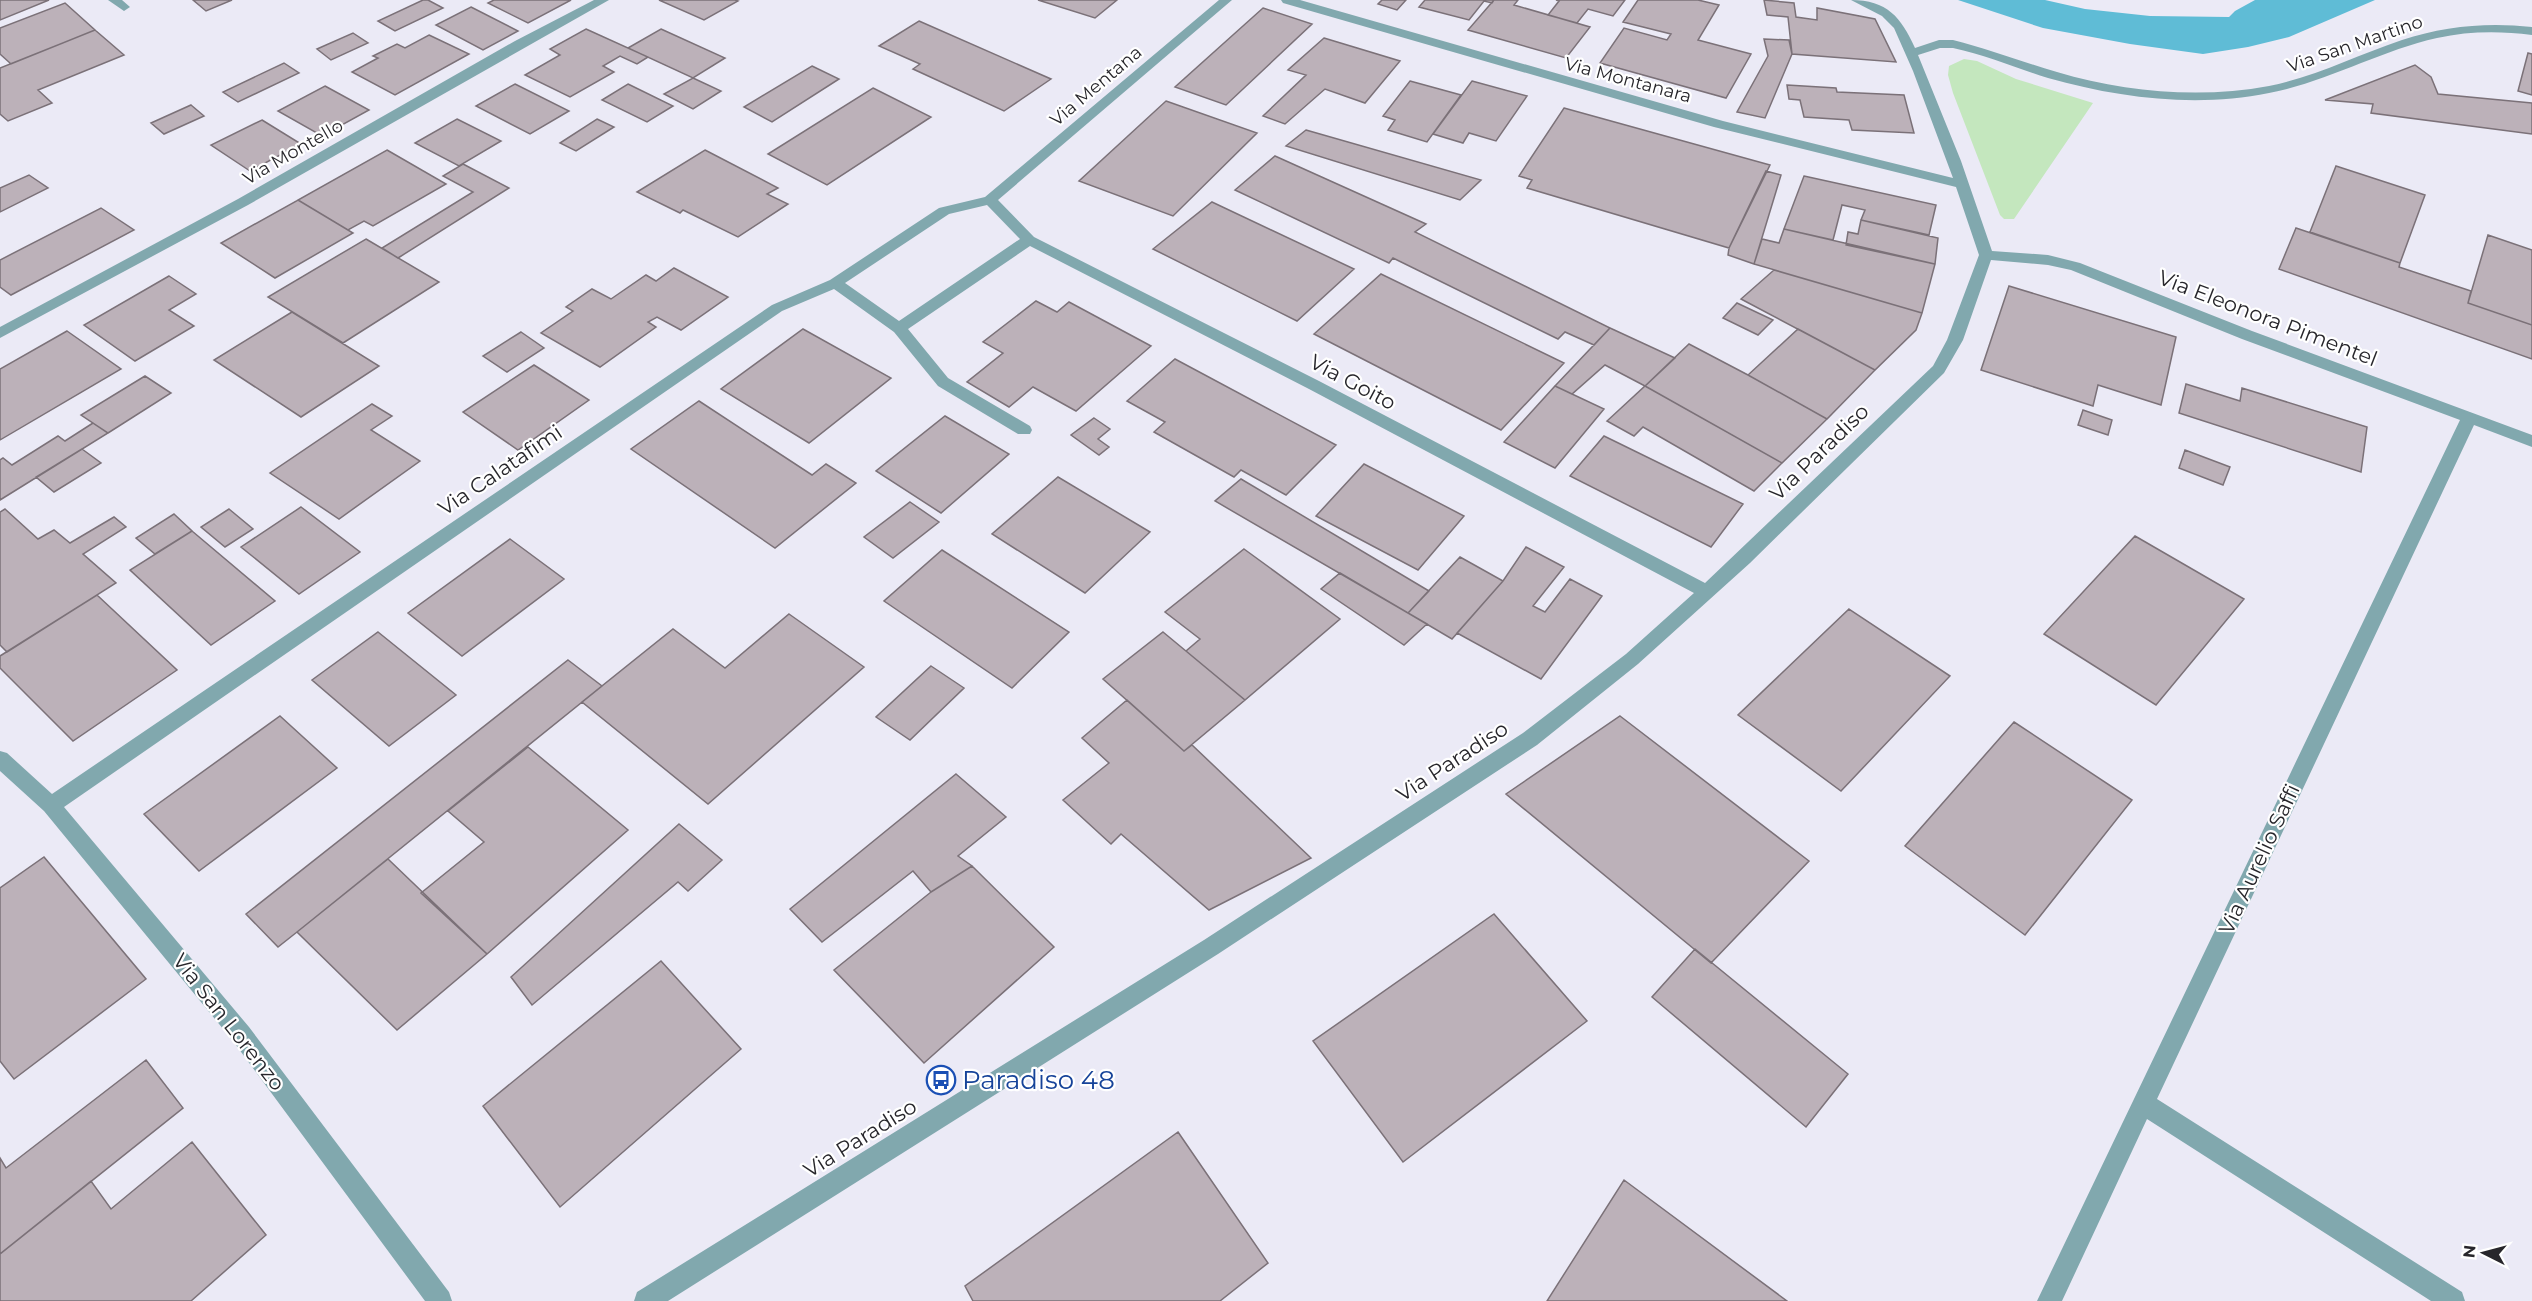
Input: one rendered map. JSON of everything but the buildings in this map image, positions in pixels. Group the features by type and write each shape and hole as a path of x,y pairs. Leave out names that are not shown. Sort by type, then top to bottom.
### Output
{"street":[{"name":"Via Montello","path":"0,333 243,202 519,44 603,0"},
{"name":"Via Mentana","path":"990,200 1226,0"},
{"name":"Via Montanara","path":"1287,0 1708,121 1962,184"},
{"path":"1857,0 1892,17 1910,52 1962,184 1986,255"},
{"name":"Via San Martino","path":"1910,52 1939,44 1953,44 2098,86 2143,92 2244,94 2319,78 2406,43 2451,32 2488,28 2532,31"},
{"name":"Via Goito","path":"990,200 1029,240 1314,385 1705,591"},
{"name":"Via Calatafimi","path":"51,805 777,308 835,283 944,212 990,200"},
{"path":"900,328 1029,240"},
{"name":"Via Eleonora Pimentel","path":"1986,255 2048,260 2075,266 2247,335 2532,441"},
{"name":"Via Paradiso","path":"646,1301 1211,947 1530,739 1632,658 1744,558 1939,369 1955,340 1986,255"},
{"path":"835,283 900,328 943,382 1024,430"},
{"name":"Via Aurelio Saffi","path":"2049,1301 2470,417"},
{"name":"Via San Lorenzo","path":"0,759 51,805 241,1034 440,1301"},
{"path":"2144,1104 2453,1301"}],"green space":[{"path":"1964,59 1977,61 2016,79 2093,103 2014,219 2004,219 2000,215 1953,93 1948,75 1949,66"}],"water":[{"path":"1958,0 2045,0 2085,9 2150,16 2229,17 2255,0 2375,0 2289,37 2248,47 2203,54 2130,44 2043,28"}],"place":[{"name":"Paradiso 48","path":"941,1080"}]}
